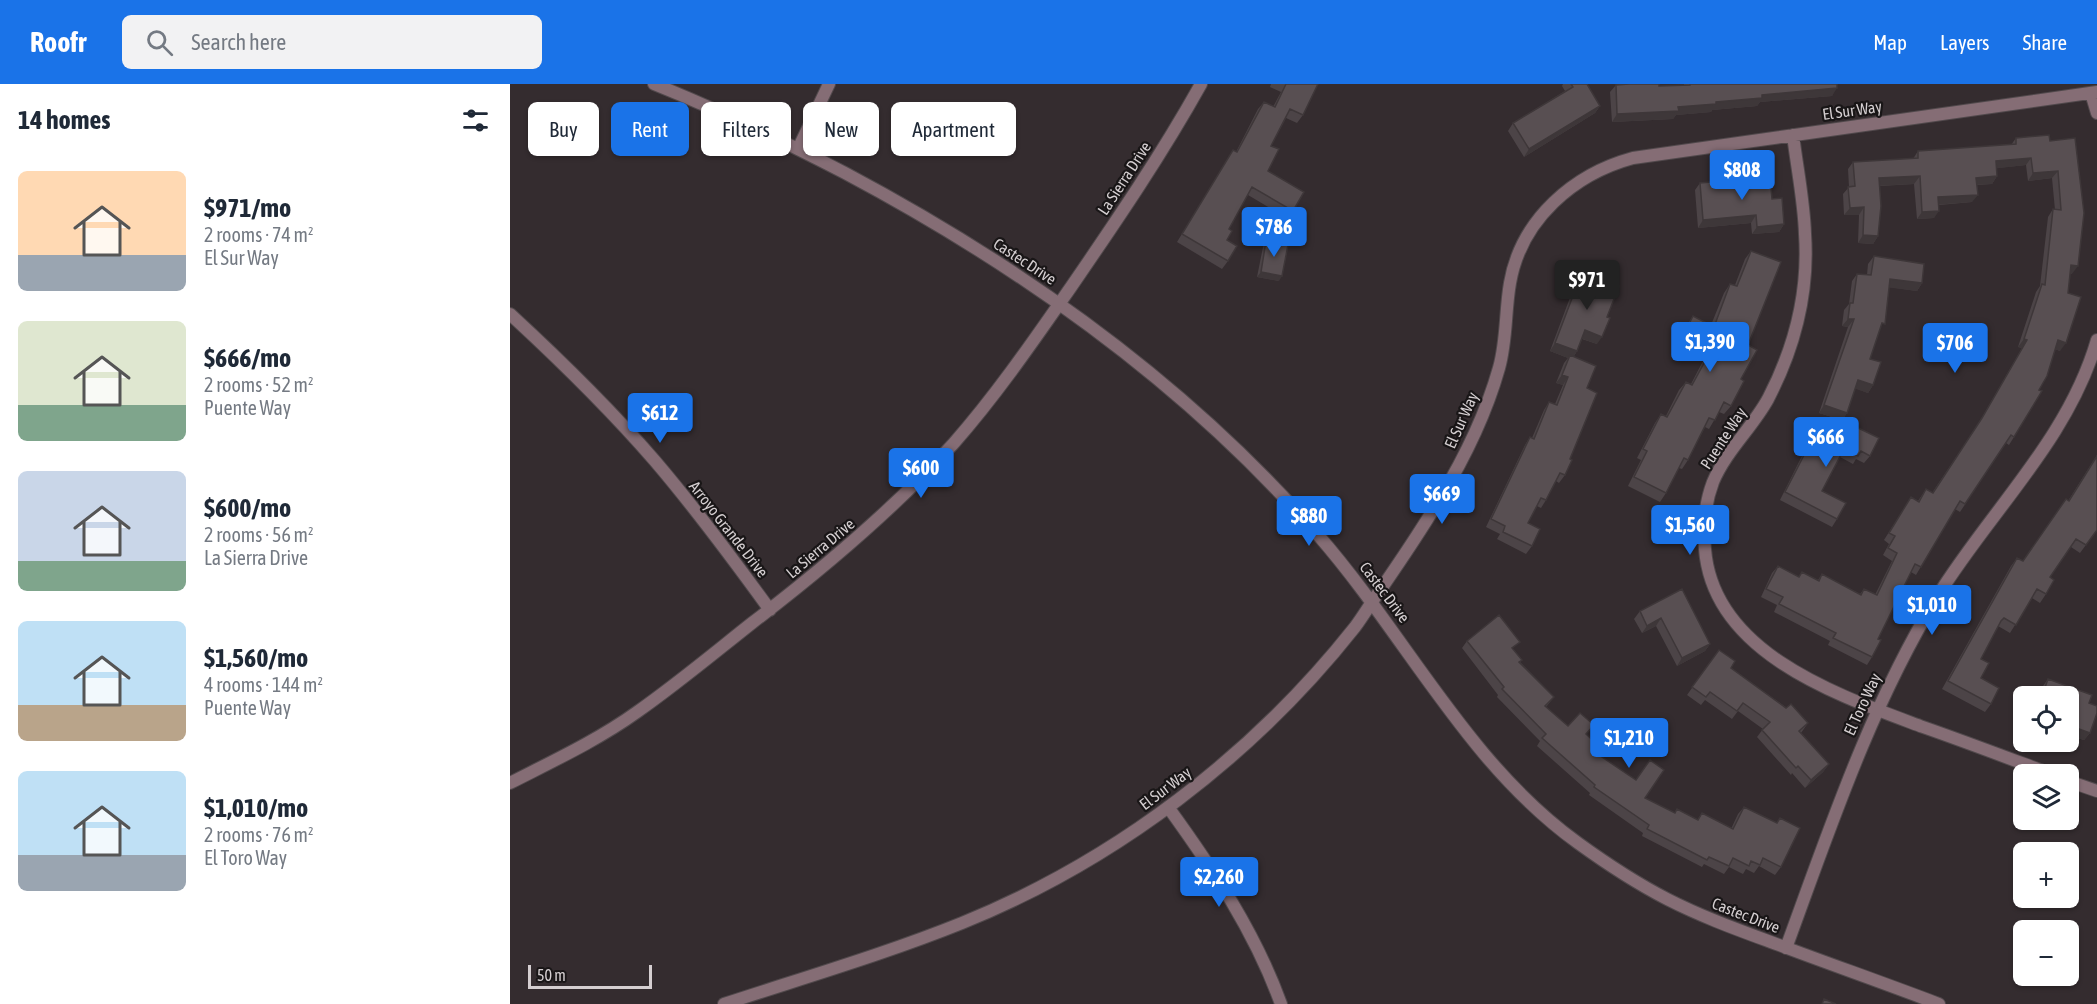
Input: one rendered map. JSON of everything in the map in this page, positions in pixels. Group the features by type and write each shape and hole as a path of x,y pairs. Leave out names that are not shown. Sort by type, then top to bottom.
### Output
{"street":[{"name":"Castec Drive","path":"654,84 798,149 881,192 945,229 1060,303 1114,342 1168,386 1271,482 1318,534 1372,601 1454,719 1510,784 1575,842 1629,878 1706,917 1940,1004"},
{"path":"798,149 829,84"},
{"name":"La Sierra Drive","path":"510,783 563,756 635,713 770,610 875,522 916,483 956,441 1004,382 1132,199 1201,84"},
{"path":"2094,92 2097,113"},
{"name":"El Sur Way","path":"724,1004 905,944 964,922 1026,894 1086,861 1168,807 1224,763 1275,717 1358,624 1424,526 1449,484 1472,439 1500,366 1506,330 1506,305 1511,278 1520,251 1540,217 1559,196 1582,179 1633,158 2094,92"},
{"name":"Puente Way","path":"1793,135 1806,242 1804,292 1790,351 1778,379 1764,406 1730,453 1712,485 1703,533 1706,558 1716,593 1728,614 1753,641 1782,662 1824,687 2023,764"},
{"name":"Arroyo Grande Drive","path":"510,314 554,355 655,461 710,528 770,610"},
{"name":"El Toro Way","path":"1786,948 1854,762 1901,661 1937,597 1978,536 2058,430 2077,394 2097,340"},
{"path":"2079,785 2097,791"},
{"path":"1168,807 1207,861 1232,901 1255,943 1281,1004"}],"building":[{"path":"1286,84 1318,84 1303,115 1290,109 1271,146 1279,149 1268,171 1304,192 1293,211 1252,187 1229,229 1232,231 1227,240 1237,246 1228,261 1182,234 1233,150 1237,152 1264,102 1275,107"},
{"path":"1571,84 1587,84 1600,106 1529,149 1513,123 1573,87"},
{"path":"1659,84 1659,86 1837,84 1837,88 1762,95 1762,98 1678,107 1679,111 1617,114 1616,85"},
{"path":"2049,135 2050,141 2075,138 2084,213 2078,266 2071,265 2068,293 2081,297 2066,343 2058,340 2047,376 2039,390 2042,391 2014,437 2011,435 1965,504 1960,501 1921,567 1915,564 1878,639 1881,640 1872,657 1833,638 1836,633 1779,604 1783,597 1766,589 1778,566 1799,577 1802,572 1819,581 1822,574 1861,595 1864,589 1877,595 1897,553 1888,548 1895,536 1889,533 1911,497 1919,502 1926,489 1933,493 1982,418 2027,340 2024,339 2042,284 2045,285 2053,209 2061,210 2058,171 2033,173 2031,158 1996,161 1997,176 1976,178 1978,195 1938,197 1939,211 1922,212 1920,176 1879,178 1881,206 1878,236 1863,235 1864,207 1850,208 1848,187 1855,186 1853,162 1918,158 1918,151 2016,144 2016,138"},
{"path":"1770,177 1772,199 1782,198 1784,224 1757,227 1756,215 1703,220 1700,183"},
{"path":"1266,241 1288,245 1282,276 1261,272"},
{"path":"1751,251 1781,262 1748,345 1757,350 1741,379 1744,381 1731,406 1724,402 1715,420 1709,418 1688,460 1684,458 1666,493 1634,477 1647,451 1643,449 1661,414 1667,417 1686,382 1692,385 1710,352 1682,338 1693,316 1714,327 1730,284 1737,286"},
{"path":"1874,256 1924,264 1922,283 1890,279 1885,324 1882,323 1870,359 1881,362 1873,385 1858,380 1847,413 1824,405 1854,319 1848,319 1857,274 1871,275"},
{"path":"1582,272 1619,286 1602,337 1585,330 1577,351 1555,343"},
{"path":"1570,355 1596,366 1587,388 1597,393 1565,475 1560,473 1546,500 1541,498 1528,523 1540,529 1532,546 1503,532 1505,526 1491,519 1530,437 1534,439 1549,402 1557,405 1568,377 1562,375"},
{"path":"1852,425 1879,438 1870,456 1861,451 1858,456 1844,449 1822,491 1846,503 1837,519 1785,492 1818,428 1844,442"},
{"path":"2097,456 2097,530 2086,545 2076,539 2050,577 2054,580 2046,594 2037,589 2016,625 2004,618 2001,621 1981,659 1989,663 1981,678 1999,688 1991,704 1948,681 2017,558 2023,561 2066,499 2069,501"},
{"path":"1682,589 1710,644 1682,658 1661,618 1647,626 1640,611"},
{"path":"1499,615 1520,642 1512,648 1522,660 1519,662 1554,697 1545,706 1568,726 1580,713 1594,725 1586,734 1601,748 1596,753 1636,780 1650,760 1664,770 1645,798 1675,813 1677,809 1698,820 1702,813 1733,829 1744,807 1777,823 1780,818 1800,828 1781,867 1763,858 1760,865 1751,861 1749,866 1733,858 1729,866 1709,857 1707,860 1647,829 1649,825 1594,787 1595,785 1542,738 1546,734 1502,689 1504,687 1467,641"},
{"path":"1719,650 1735,661 1731,668 1786,708 1791,704 1808,723 1799,731 1829,764 1811,780 1798,766 1796,768 1762,730 1770,722 1743,703 1737,711 1710,692 1706,697 1692,687"},
{"path":"2048,679 2067,686 2046,686"},
{"path":"2079,690 2092,695 2089,703 2097,706 2090,733 2079,729"},
{"path":"1824,999 1836,1004 1822,1004"}]}
